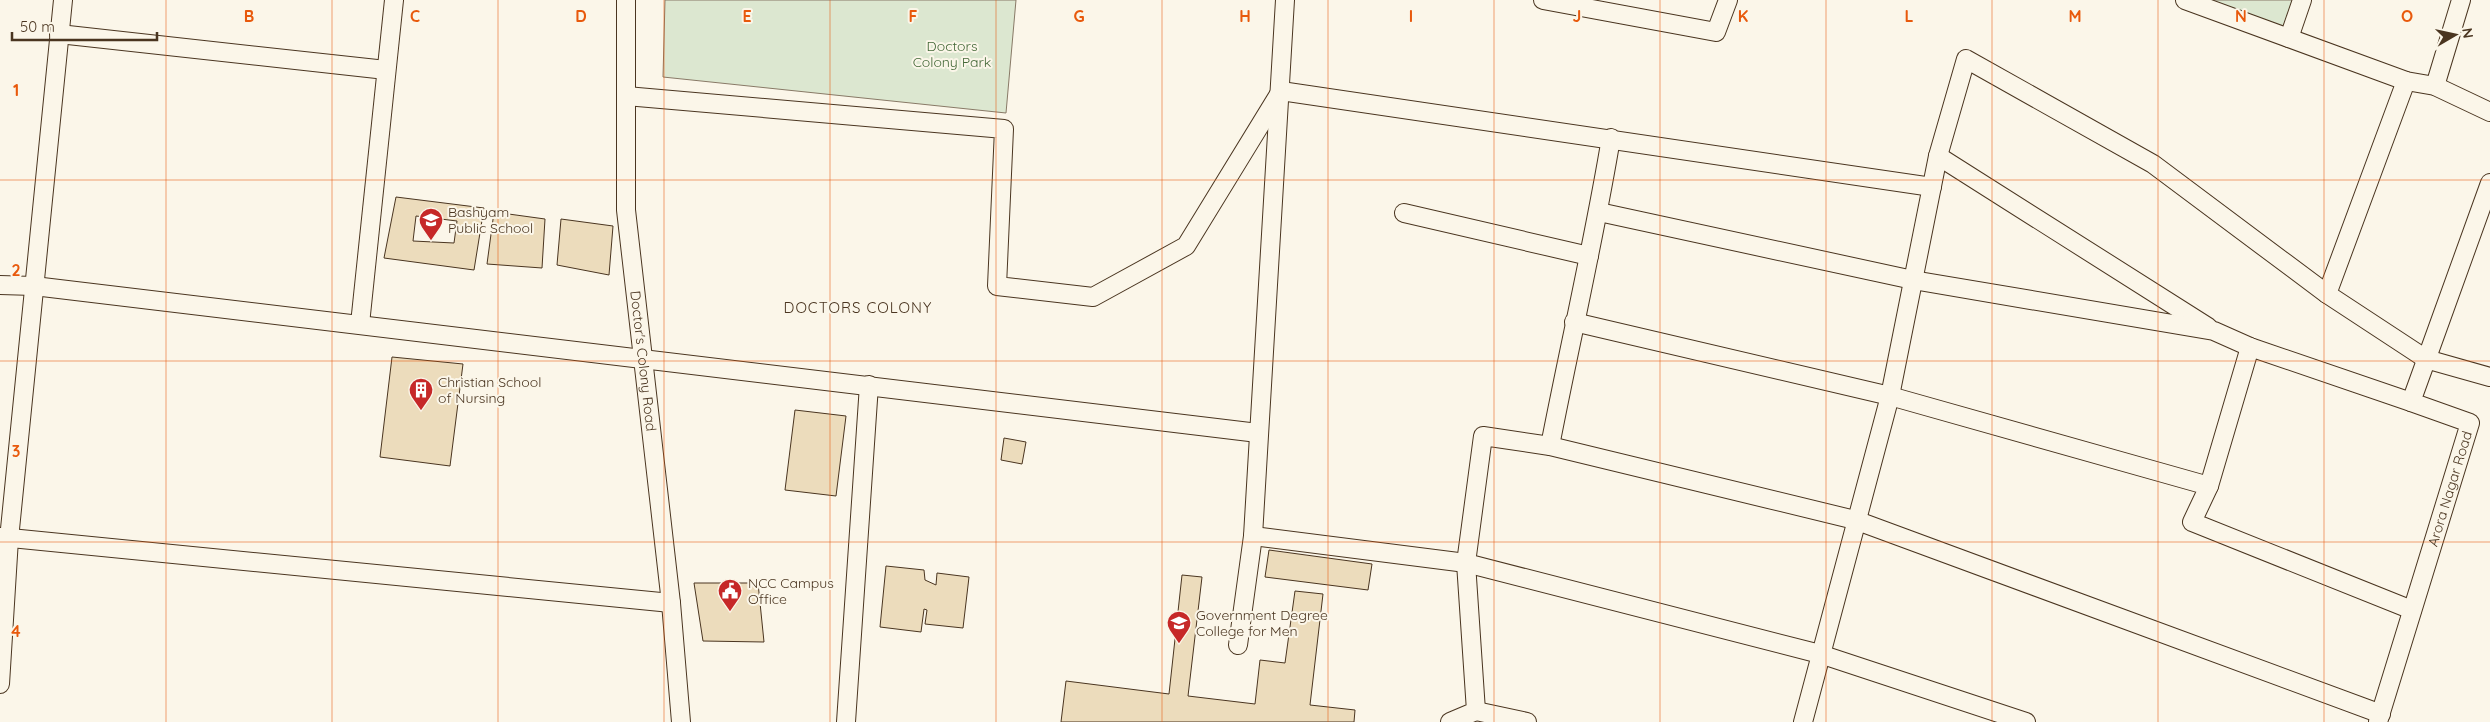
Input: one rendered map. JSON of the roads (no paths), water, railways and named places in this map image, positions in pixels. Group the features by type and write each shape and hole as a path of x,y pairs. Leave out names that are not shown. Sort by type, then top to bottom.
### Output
{"street":[{"path":"0,684 4,538 34,286 63,0"},
{"path":"360,324 394,0"},
{"name":"Doctor's Colony Road","path":"626,0 626,210 671,603 681,722"},
{"path":"1238,645 1253,536 1285,0"},
{"path":"1543,0 1716,32 1728,0"},
{"path":"2185,0 2406,81 2435,86 2490,112"},
{"path":"2288,38 2302,0"},
{"path":"2435,86 2460,0"},
{"path":"59,34 386,70"},
{"path":"1803,722 1855,520 1890,396 1938,156 1966,59 2154,164 2327,294 2426,358 2490,377"},
{"path":"2327,294 2406,81"},
{"path":"626,96 1004,129 997,286 1093,297 1186,246 1281,91"},
{"path":"1281,91 1611,138 1932,187"},
{"path":"1550,446 1574,322 1599,212 1611,138"},
{"path":"1938,156 2214,331 2250,347 2411,402 2490,183"},
{"path":"1599,212 1913,280 2214,331"},
{"path":"1404,213 1588,256"},
{"path":"0,285 34,286 642,357 1258,433"},
{"path":"1574,322 1890,396 2210,486"},
{"path":"2250,347 2210,486 2192,522 2412,610"},
{"path":"846,722 869,385"},
{"name":"Arora Nagar Road","path":"2379,718 2470,423 2411,402"},
{"path":"1476,711 1466,563 1483,436 1550,446 1855,520 2379,718"},
{"path":"1253,536 1466,563 1820,654 2026,722"},
{"path":"4,538 671,603"},
{"path":"1450,722 1476,711 1527,722"}],"place":[{"name":"Bashyam Public School","path":"431,241"},
{"name":"Christian School of Nursing","path":"421,411"},
{"name":"NCC Campus Office","path":"730,612"},
{"name":"Government Degree College for Men","path":"1179,644"}],"district":[{"name":"DOCTORS COLONY","path":"858,308"}],"park label":[{"name":"Doctors Colony Park","path":"952,54"}]}
